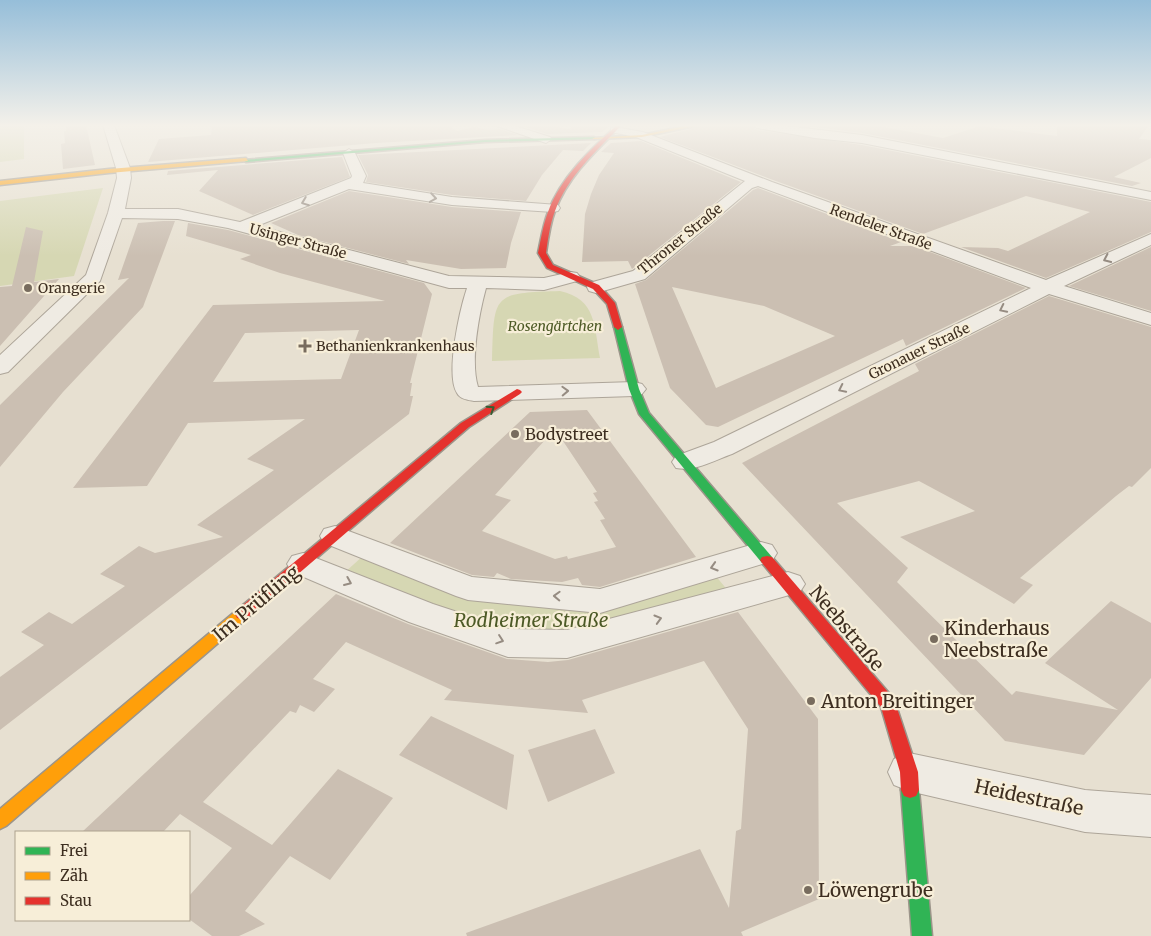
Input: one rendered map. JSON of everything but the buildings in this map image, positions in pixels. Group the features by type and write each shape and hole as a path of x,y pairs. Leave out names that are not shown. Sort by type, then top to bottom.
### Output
{"street":[{"path":"0,184 153,169"},
{"path":"242,226 357,181 359,176 356,169"},
{"path":"571,277 544,284 478,284 472,301 464,387 467,392 474,394 634,389 611,302 596,288 550,266 542,253 553,208 581,169"},
{"name":"Rendeler Straße","path":"725,169 1046,287 1151,319"},
{"path":"1019,169 1151,196"},
{"path":"0,367 94,277 116,213 124,171"},
{"name":"Throner Straße","path":"596,288 639,274 747,185 759,182"},
{"path":"350,184 452,202 553,208"},
{"name":"Usinger Straße","path":"116,213 178,214 242,226 449,282 478,284"},
{"name":"Gronauer Straße","path":"686,462 723,448 1046,287 1151,239"},
{"name":"Neebstraße","path":"634,389 644,414 888,704 909,772 922,936"},
{"name":"Im Prüfling","path":"0,820 465,426 516,392"},
{"path":"336,536 468,588 600,601 761,552"},
{"path":"303,564 421,613 508,643 568,644 788,584"},
{"name":"Heidestraße","path":"909,772 1085,811 1151,816"}],"green space":[{"path":"103,188 74,276 0,286 0,201"},
{"name":"Rosengärtchen","path":"560,291 581,300 592,316 600,358 492,361 494,322 496,310 501,302 509,296 521,293"},
{"name":"Rodheimer Straße","path":"364,555 444,590 483,602 534,601 715,575 729,592 535,639 343,574"}],"traffic: fast":[{"path":"618,327 634,389 644,414 767,560"},
{"path":"910,790 922,936"}],"traffic: slow":[{"path":"0,183 138,169"},
{"path":"0,820 242,614"}],"traffic: jam":[{"path":"576,169 556,199 547,227 542,253 550,266 596,287 611,303 618,327"},
{"path":"242,614 465,425 517,392"},
{"path":"767,560 888,704 909,772 910,790"}],"place":[{"name":"Orangerie","path":"28,288"},
{"name":"Bethanienkrankenhaus","path":"305,346"},
{"name":"Bodystreet","path":"515,434"},
{"name":"Kinderhaus Neebstraße","path":"934,639"},
{"name":"Anton Breitinger","path":"811,701"},
{"name":"Löwengrube","path":"808,890"}]}
